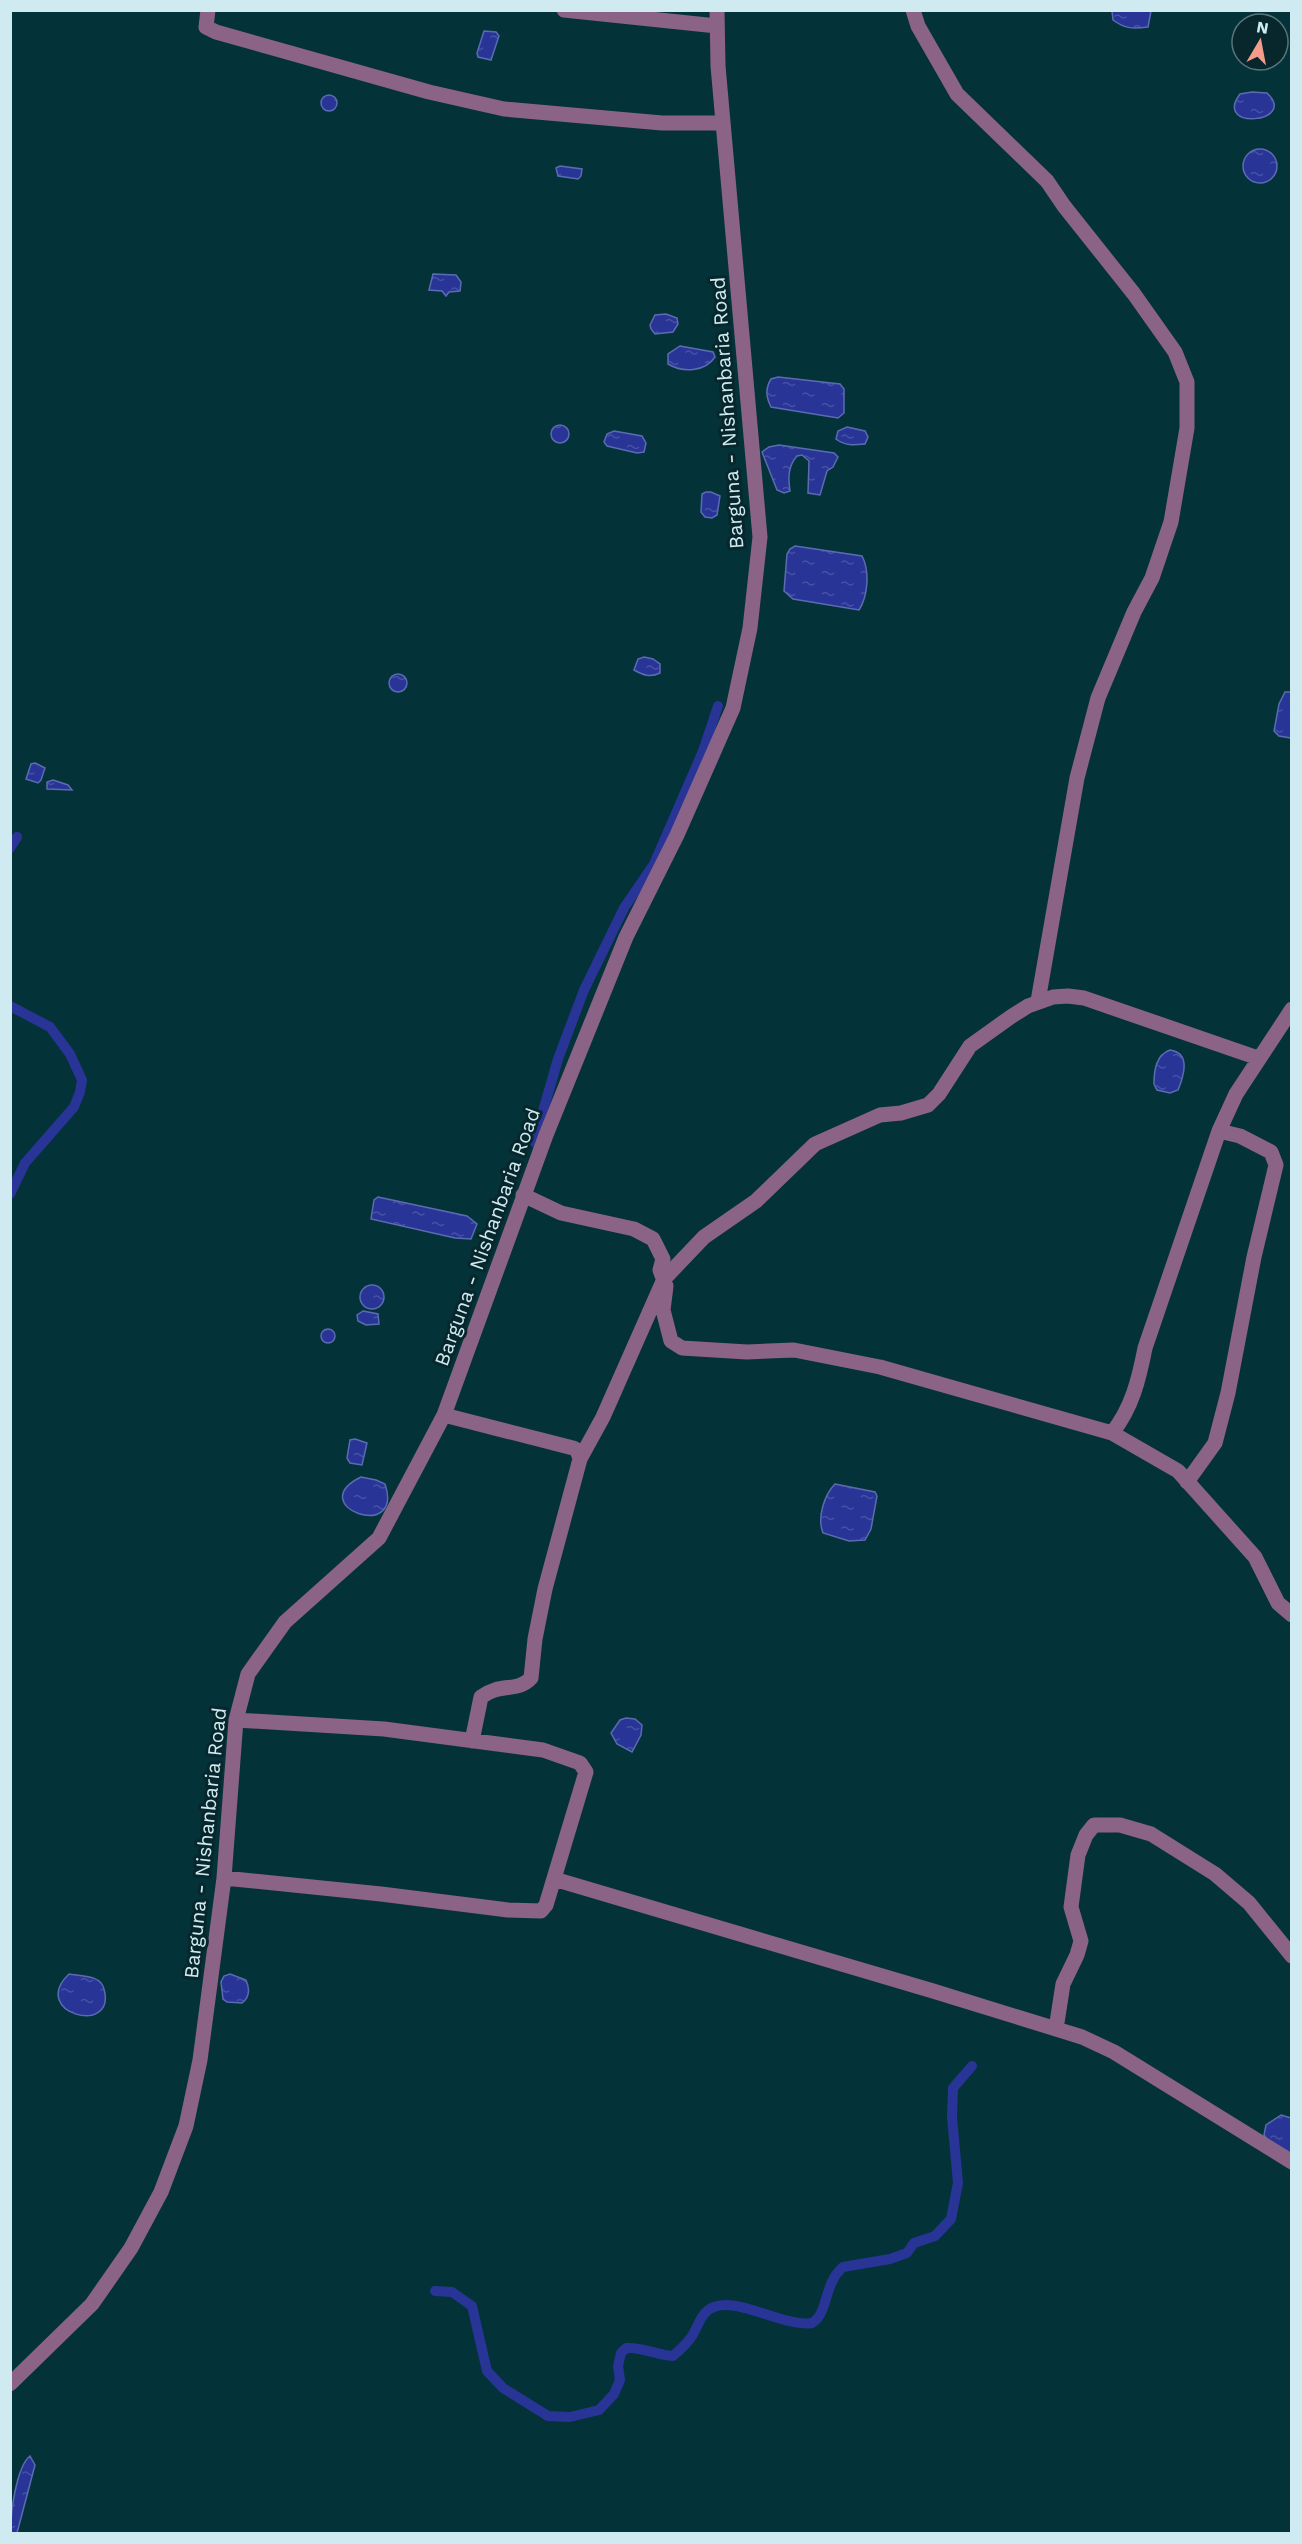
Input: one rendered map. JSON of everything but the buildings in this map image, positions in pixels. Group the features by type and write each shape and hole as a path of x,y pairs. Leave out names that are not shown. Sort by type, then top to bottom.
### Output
{"street":[{"path":"208,10 206,27 216,32 429,92 504,109 662,123 723,123"},
{"path":"564,10 717,18"},
{"path":"913,10 918,26 957,94 1047,182 1134,294 1168,342 1175,352 1187,382 1187,428 1171,522 1152,578 1134,612 1098,698 1077,778 1038,1001"},
{"name":"Barguna - Nishanbaria Road","path":"10,2384 92,2304 131,2248 160,2192 186,2126 200,2060 224,1878 237,1720 248,1674 285,1622 364,1548 379,1538 444,1415 523,1196 627,937 677,836 733,708 750,628 760,537 717,66 717,18"},
{"path":"472,1741 481,1697 492,1689 520,1686 531,1678 535,1639 545,1589 580,1459 603,1417 664,1279 704,1237 756,1200 815,1144 880,1115 901,1113 928,1105 939,1094 970,1046 1012,1016 1038,1001 1068,996 1084,998 1258,1058"},
{"path":"1112,1433 1124,1418 1140,1377 1145,1348 1219,1131 1236,1094 1292,1009"},
{"path":"1187,1482 1215,1443 1228,1393 1254,1257 1276,1165 1271,1152 1240,1136 1219,1131"},
{"path":"523,1196 561,1213 634,1229 653,1239 663,1259 660,1270 666,1286 663,1310 671,1341 682,1348 747,1353 794,1350 880,1367 1112,1433 1178,1471 1254,1557 1278,1603 1292,1616"},
{"path":"444,1415 573,1448 577,1450 580,1459"},
{"path":"224,1878 531,1912 541,1911 546,1905 586,1772 584,1767 567,1757 543,1750 384,1729 237,1720"},
{"path":"1056,2029 1063,1984 1081,1941 1071,1907 1078,1855 1086,1835 1094,1825 1120,1825 1151,1834 1215,1874 1249,1904 1292,1956"},
{"path":"554,1879 1056,2029 1114,2052 1292,2163"}],"water":[{"path":"1112,11 1151,11 1148,27 1125,27 1113,20"},
{"path":"484,31 496,32 499,36 491,60 478,57 477,53"},
{"path":"1267,93 1274,103 1272,111 1255,119 1237,114 1234,106 1240,94"},
{"path":"326,95 332,95 337,103 335,109 326,111 321,106 321,100"},
{"path":"1260,149 1272,154 1277,166 1272,178 1260,183 1248,178 1243,166 1248,154"},
{"path":"560,166 582,169 581,176 578,179 558,176 556,168"},
{"path":"433,274 456,275 461,282 460,291 449,292 446,296 442,291 429,290"},
{"path":"666,314 677,318 678,324 673,332 655,334 650,325 655,315"},
{"path":"680,346 713,352 715,357 706,366 693,370 680,369 668,364 668,354"},
{"path":"778,377 840,384 844,389 844,413 838,418 771,407 767,390 771,379"},
{"path":"560,425 566,428 569,434 566,440 560,443 554,440 551,434 554,428"},
{"path":"847,427 865,431 868,437 865,444 846,444 836,439 838,431"},
{"path":"614,431 642,436 646,443 644,452 637,453 607,446 604,442 607,434"},
{"path":"779,445 834,453 838,457 833,467 827,471 820,495 808,493 809,461 802,455 797,456 790,468 790,491 784,493 777,490 762,452 769,447"},
{"path":"706,492 720,496 717,515 712,518 705,517 701,512 702,494"},
{"path":"795,546 862,556 865,562 867,583 859,610 793,599 784,591 787,554"},
{"path":"644,657 660,664 660,673 647,675 634,670 638,659"},
{"path":"398,674 404,677 407,683 404,689 398,692 392,689 389,683 392,677"},
{"path":"1285,692 1291,692 1291,738 1279,736 1274,731 1279,704"},
{"path":"35,763 45,768 38,783 26,779 31,764"},
{"path":"53,780 68,785 72,790 47,789 47,782"},
{"path":"1170,1050 1181,1055 1184,1066 1178,1090 1170,1093 1157,1090 1154,1084 1155,1068 1159,1059"},
{"path":"378,1197 467,1216 477,1224 471,1239 455,1238 371,1219 374,1200"},
{"path":"372,1285 377,1286 383,1292 383,1302 377,1308 372,1309 367,1308 361,1302 360,1297 361,1292 367,1286"},
{"path":"363,1311 378,1314 379,1324 366,1325 358,1321 357,1315"},
{"path":"328,1329 333,1331 335,1336 333,1341 328,1343 323,1341 321,1336 323,1331"},
{"path":"355,1439 367,1443 362,1465 350,1463 347,1458 350,1440"},
{"path":"361,1477 385,1484 387,1502 381,1512 371,1515 358,1514 348,1508 343,1499 346,1488"},
{"path":"835,1484 875,1492 877,1496 871,1529 865,1540 849,1541 823,1533 821,1521 823,1507"},
{"path":"635,1719 642,1725 641,1735 632,1752 617,1744 611,1733 620,1720"},
{"path":"69,1974 90,1977 102,1984 105,2004 98,2012 88,2016 65,2009 59,2000 59,1988"},
{"path":"230,1974 246,1980 248,1993 242,2003 227,2002 223,1999 221,1982 224,1976"},
{"path":"1281,2115 1291,2118 1291,2154 1269,2142 1264,2135 1266,2125"},
{"path":"30,2456 35,2465 17,2533 11,2533 13,2504 18,2481 21,2470"}],"waterway":[{"path":"534,1142 558,1059 584,990 624,908 654,864 703,751 718,706"},
{"path":"10,848 17,837"},
{"path":"10,1006 50,1027 70,1054 82,1080 74,1107 25,1163 10,1194"},
{"path":"435,2291 452,2292 472,2306 487,2371 503,2388 548,2416 570,2417 599,2410 614,2394 620,2380 618,2366 621,2353 626,2348 673,2356 690,2339 705,2313 717,2306 742,2307 786,2320 812,2323 821,2312 832,2282 843,2267 890,2259 907,2253 914,2243 935,2236 951,2219 958,2183 952,2117 953,2088 972,2066"}]}
